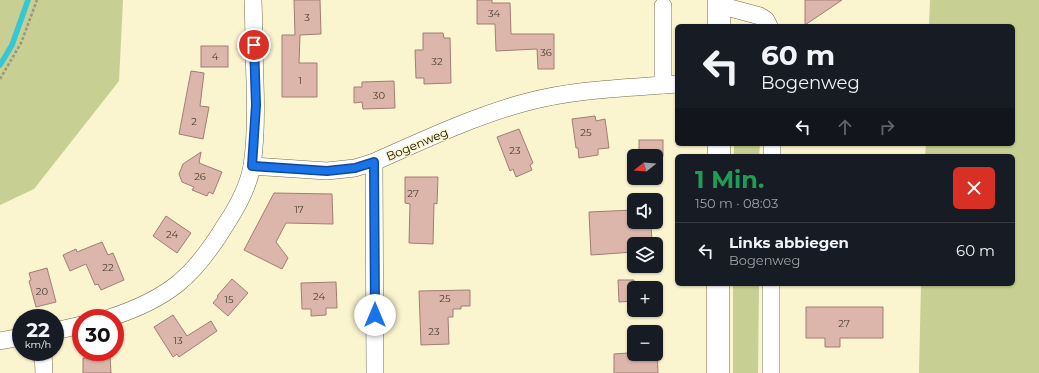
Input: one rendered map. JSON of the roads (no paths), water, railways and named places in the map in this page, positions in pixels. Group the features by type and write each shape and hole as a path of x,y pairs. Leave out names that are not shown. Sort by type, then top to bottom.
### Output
{"main road":[{"path":"718,286 718,373"}],"street":[{"path":"124,313 132,311 171,290 187,276 216,241 247,186 252,166 256,105 253,0"},
{"path":"663,6 670,84"},
{"path":"719,10 760,16 766,20 768,24"},
{"name":"Bogenweg","path":"252,166 327,171 355,168 374,162 496,111 528,102 590,91 670,84"},
{"path":"374,162 375,373"},
{"path":"771,286 771,373"},
{"path":"0,341 12,339"},
{"path":"43,361 44,373"}],"waterway":[{"path":"0,65 12,45 28,0"}]}
